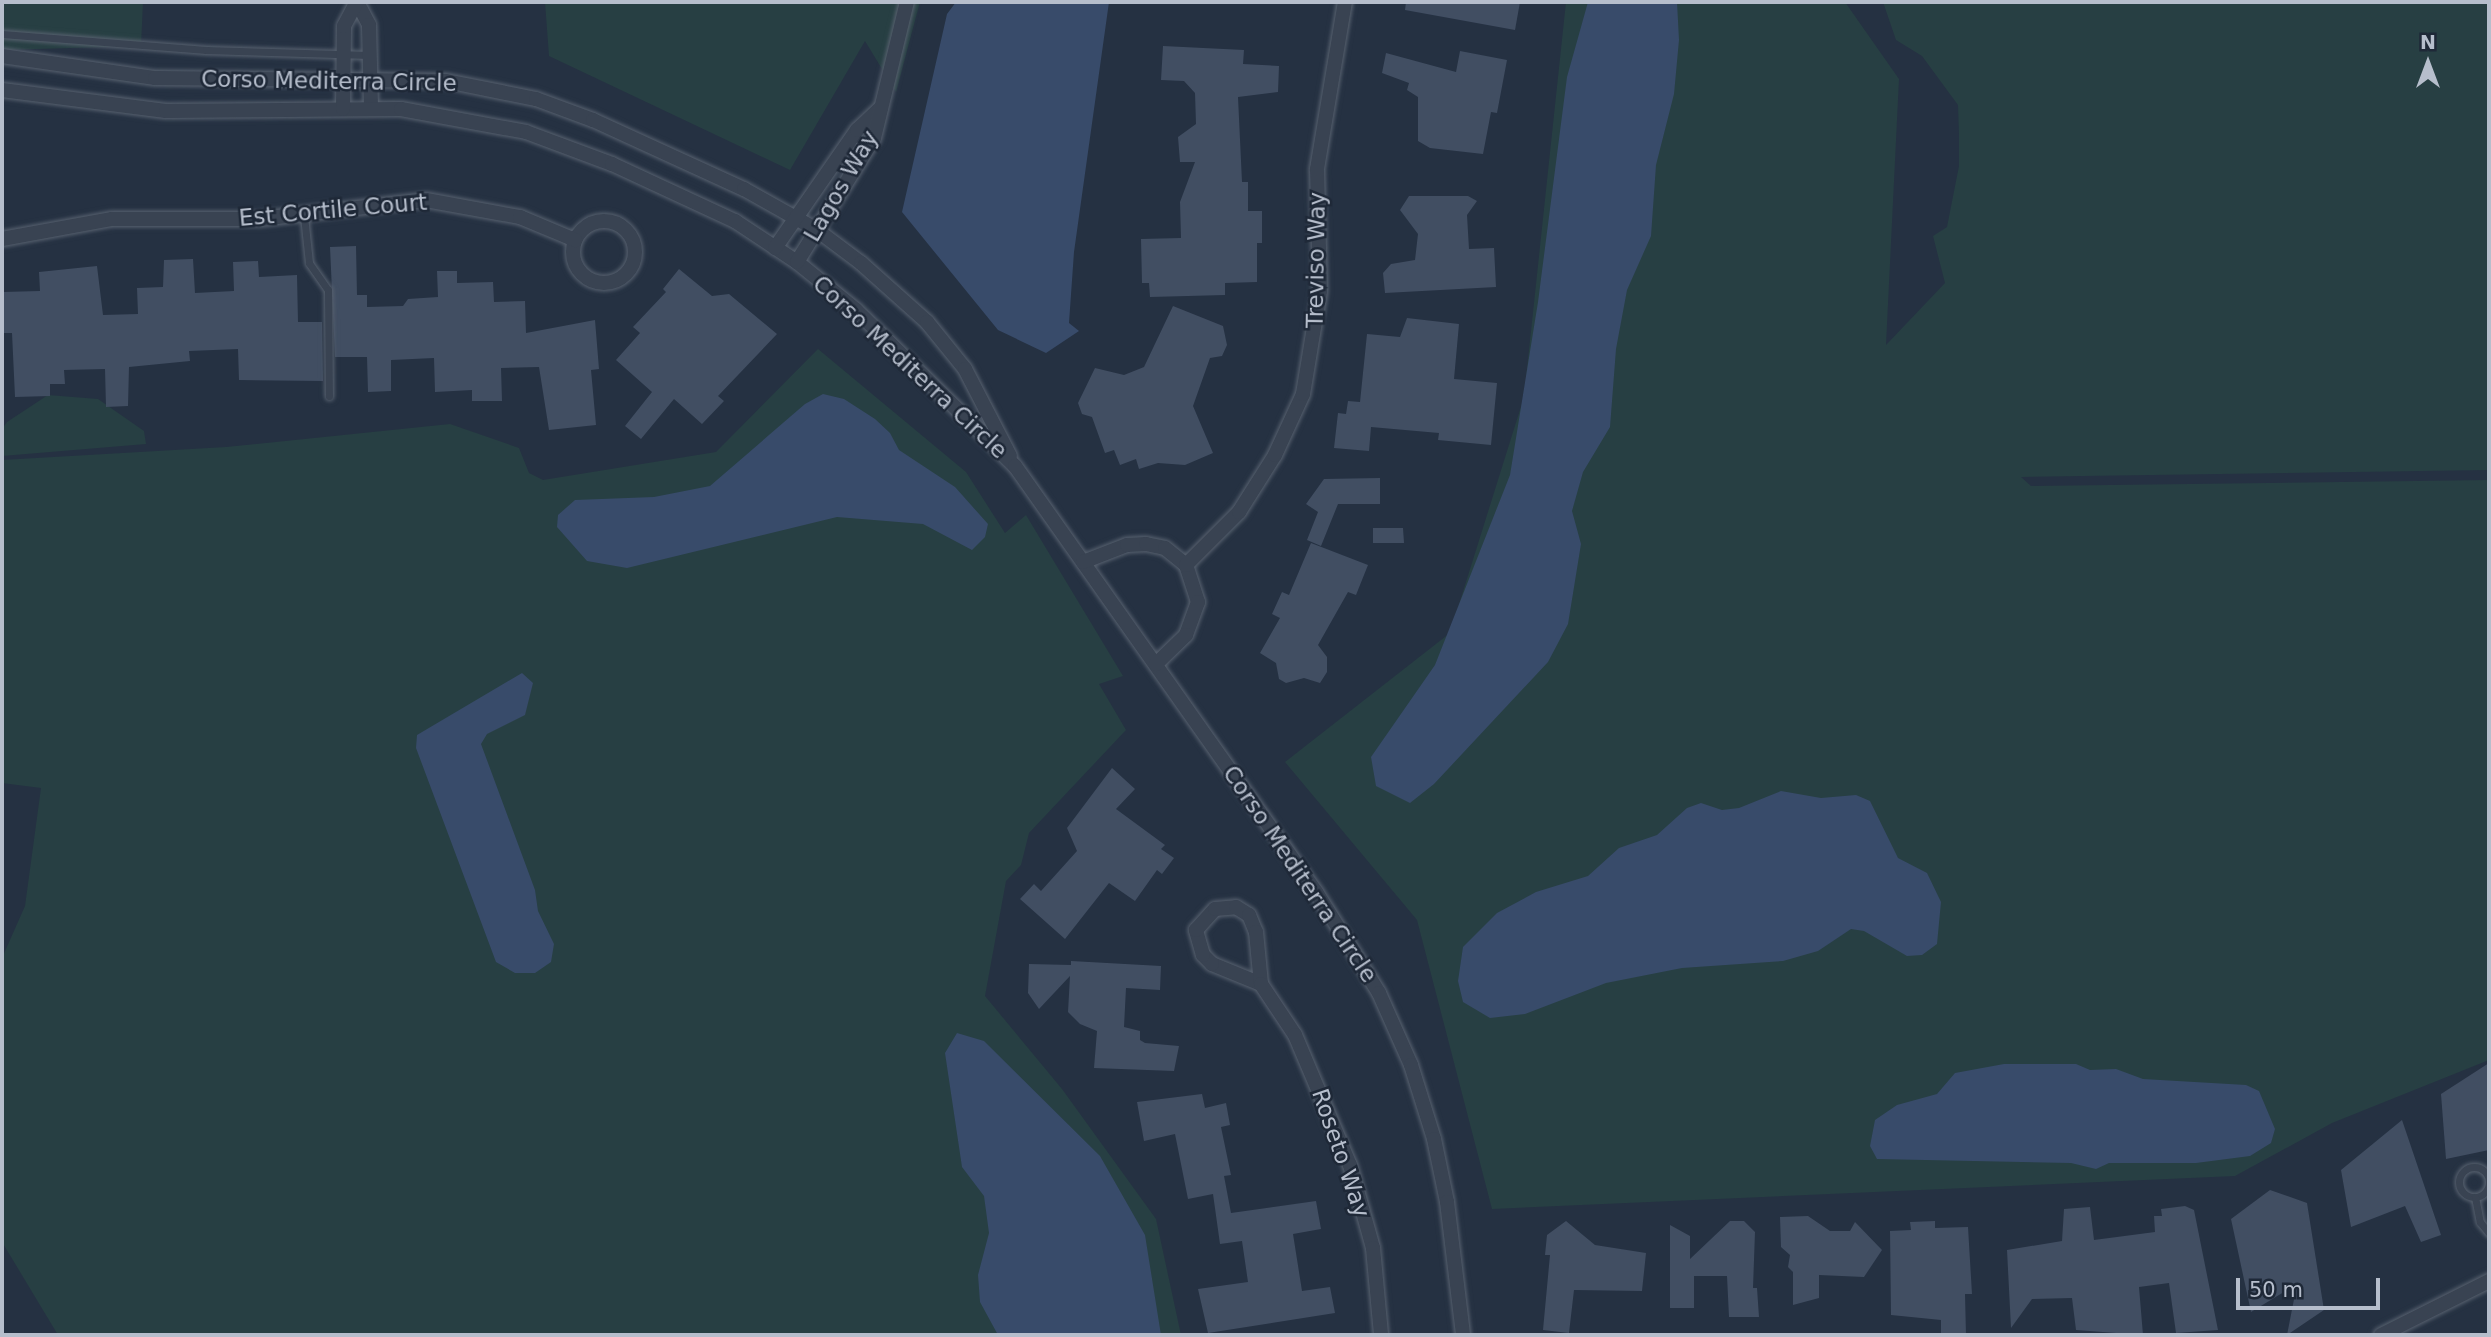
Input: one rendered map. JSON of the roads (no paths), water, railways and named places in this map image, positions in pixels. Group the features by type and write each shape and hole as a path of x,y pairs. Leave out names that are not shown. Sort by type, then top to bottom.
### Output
{"street":[{"path":"343,109 344,26 357,2 369,25 371,109"},
{"name":"Lagos Way","path":"797,262 874,138 907,2"},
{"name":"Treviso Way","path":"1186,565 1221,533 1251,495 1275,455 1303,394 1320,291 1317,169 1345,2"},
{"name":"Corso Mediterra Circle","path":"2,56 155,78 370,78 446,81 536,99 677,156 817,230 927,322 986,402 1015,466"},
{"name":"Corso Mediterra Circle","path":"2,90 166,111 371,109 441,114 526,132 678,194 735,221 797,262 890,342 1015,466 1316,892 1380,993 1410,1065 1434,1139 1447,1202 1463,1335"},
{"name":"Lagos Way","path":"775,247 857,130 881,108"},
{"name":"Est Cortile Court","path":"2,239 112,219 304,216 426,200 520,216 575,240"},
{"path":"599,221 619,225 635,247 632,266 609,283 588,279 574,262 575,240 589,225 599,221"},
{"path":"1083,562 1127,545 1146,544 1165,548 1186,565 1195,585 1196,610 1186,635 1156,664"},
{"name":"Roseto Way","path":"1261,984 1212,964 1203,955 1196,930 1215,909 1236,907 1249,915 1256,932 1261,984 1295,1035 1350,1166 1373,1248 1381,1335"},
{"path":"2381,1335 2489,1281"}],"lane":[{"path":"2,34 206,50 370,55"},
{"path":"304,216 309,262 328,290 329,396"},
{"path":"2476,1197 2484,1193 2489,1180 2480,1169 2471,1168 2460,1177 2460,1187 2476,1197 2480,1222 2489,1233"}],"water":[{"path":"956,2 1109,2 1074,252 1069,323 1079,331 1046,353 998,330 902,212 947,14"},
{"path":"1588,2 1677,2 1679,40 1674,94 1656,165 1651,236 1627,290 1616,349 1610,427 1583,472 1572,511 1581,544 1568,624 1548,662 1434,784 1410,803 1376,786 1371,757 1435,665 1510,475 1538,302 1567,77"},
{"path":"823,394 844,399 875,419 890,433 899,450 955,487 988,524 985,537 972,550 923,524 837,517 627,568 587,561 557,527 558,515 575,500 654,497 710,486 805,404"},
{"path":"522,673 533,683 525,715 487,734 481,744 535,890 538,911 554,944 551,962 535,973 515,973 496,962 416,748 417,735"},
{"path":"1781,791 1821,798 1856,795 1870,801 1898,858 1927,873 1941,902 1937,944 1922,955 1907,956 1864,931 1851,929 1818,951 1783,961 1682,968 1606,983 1525,1014 1490,1018 1463,1002 1458,981 1463,947 1497,913 1536,892 1588,876 1619,848 1657,835 1687,808 1701,803 1722,810 1739,808"},
{"path":"957,1033 984,1041 1100,1156 1145,1235 1161,1335 998,1335 980,1302 978,1275 989,1233 984,1196 962,1167 945,1053"},
{"path":"2004,1064 2076,1064 2090,1070 2116,1069 2143,1079 2246,1085 2259,1091 2275,1129 2271,1143 2250,1156 2196,1163 2109,1163 2096,1169 2071,1163 1877,1159 1870,1146 1875,1120 1897,1105 1937,1094 1955,1073"}]}
